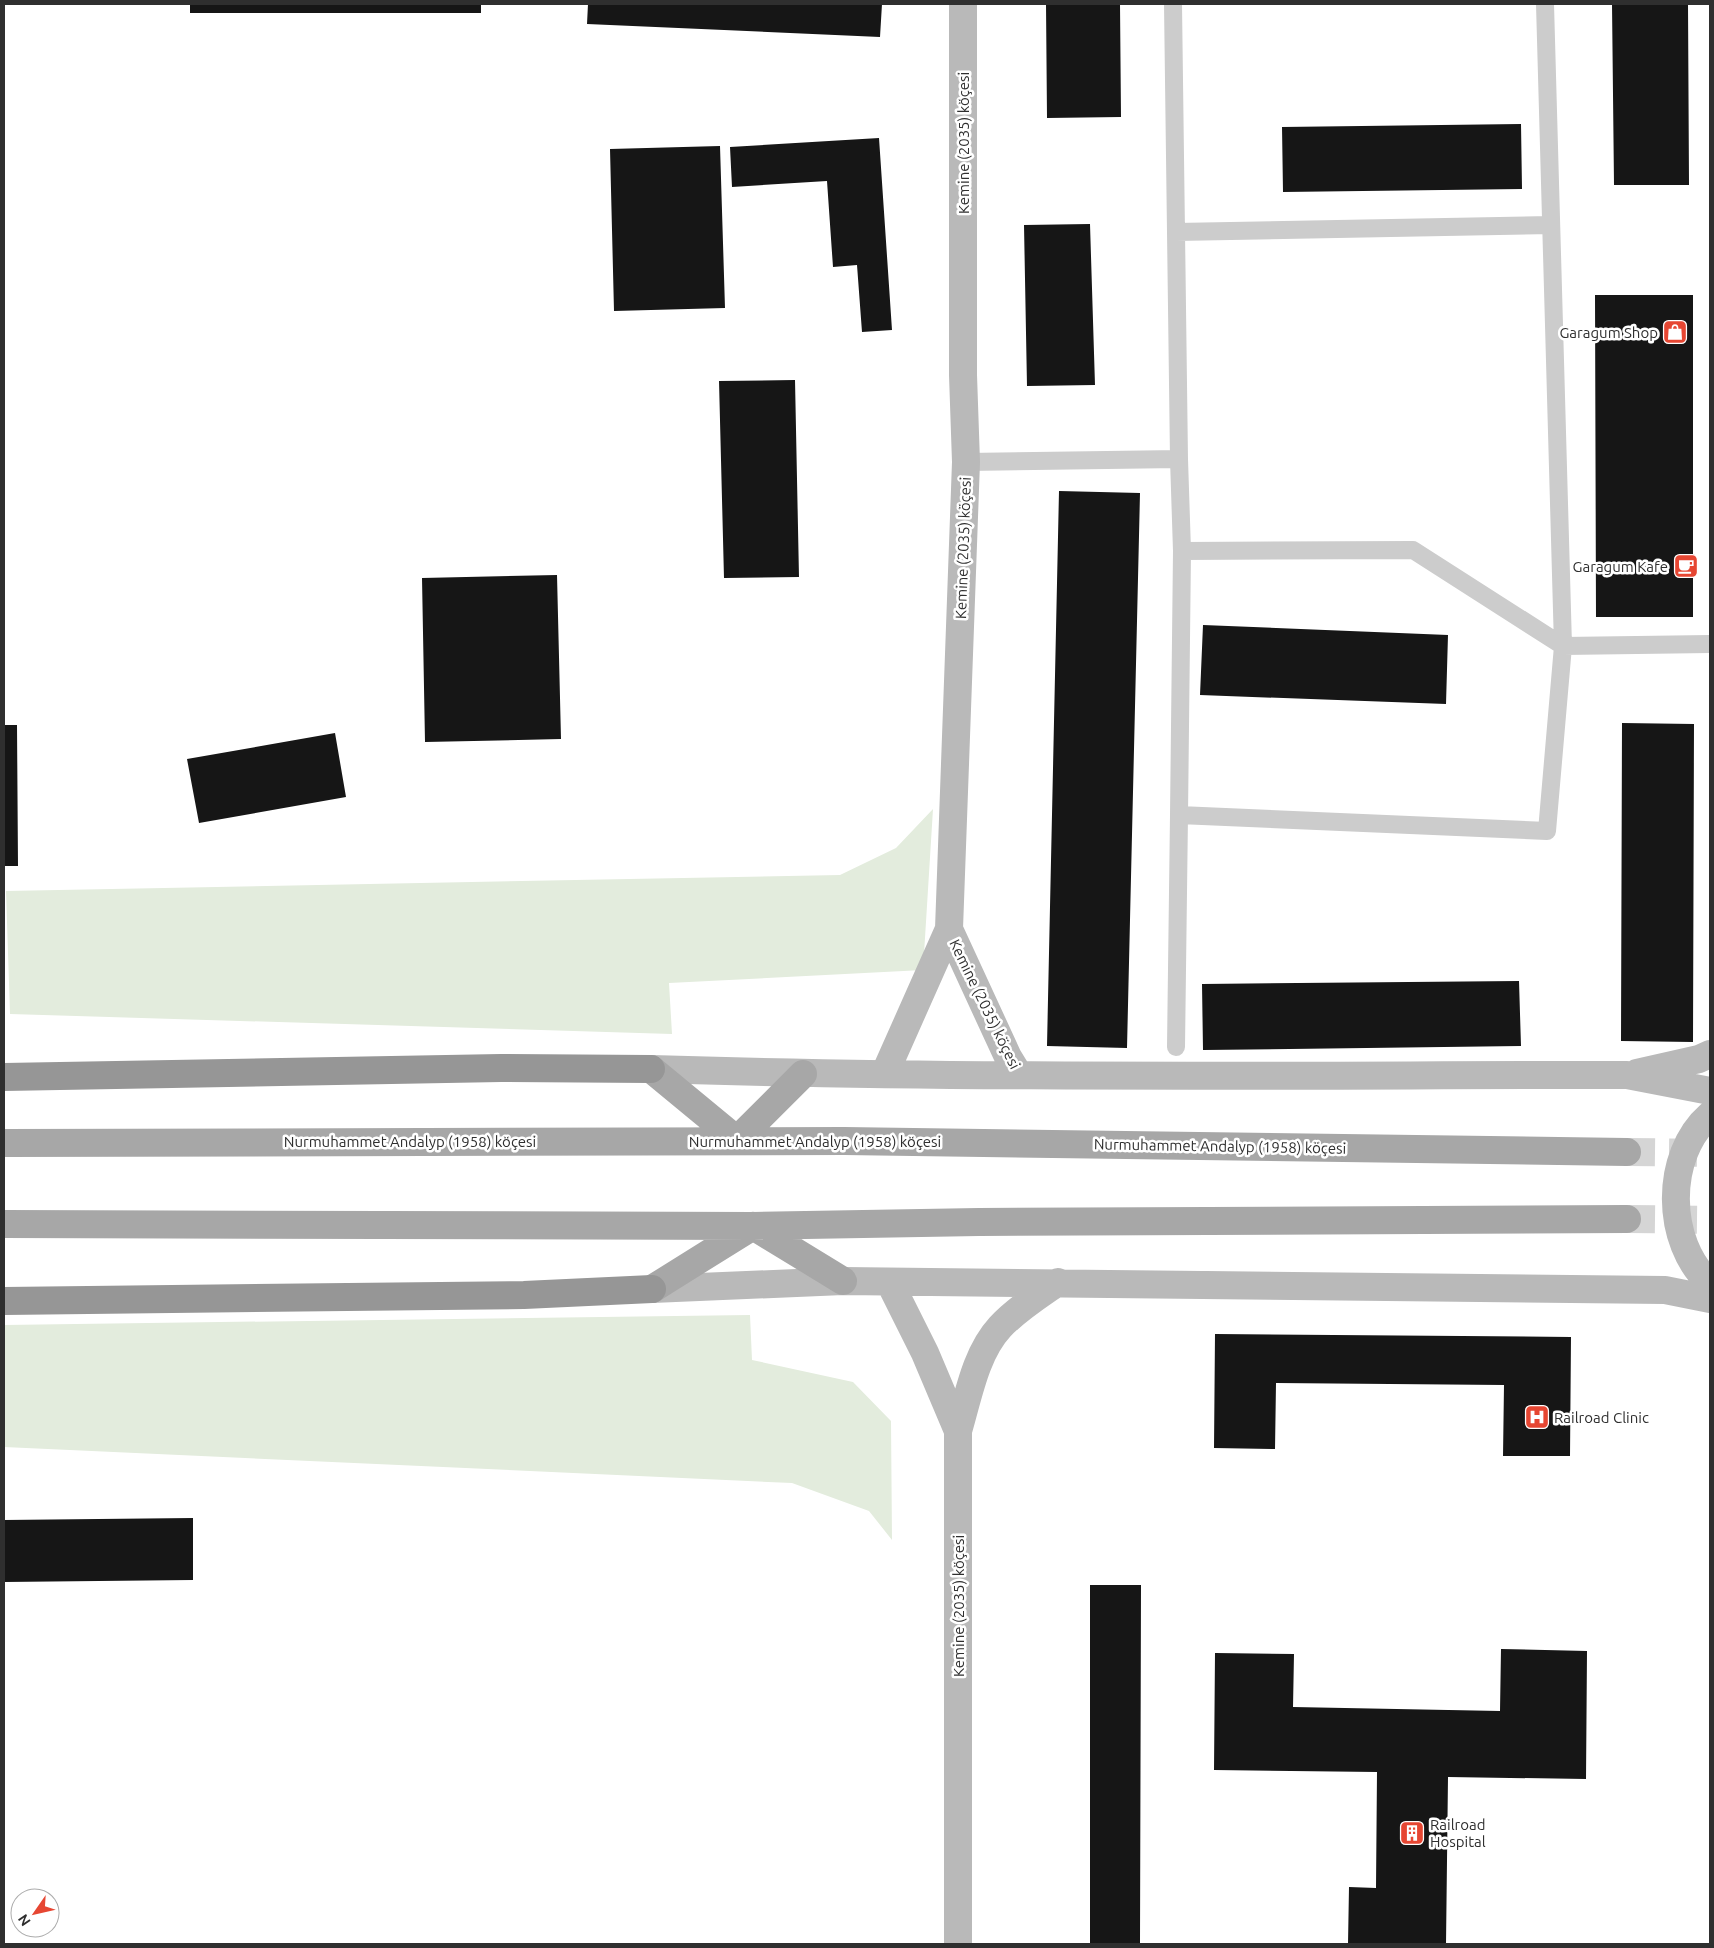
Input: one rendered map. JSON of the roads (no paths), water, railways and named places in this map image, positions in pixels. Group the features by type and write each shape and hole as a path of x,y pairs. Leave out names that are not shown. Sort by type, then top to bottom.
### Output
{"highway":[{"path":"4,1077 501,1068 651,1069"},
{"path":"4,1301 524,1295 652,1289"}],"main road":[{"name":"Kemine (2035) köçesi","path":"963,4 963,375 966,462 949,929 1008,1057 1020,1075"},
{"path":"885,1073 949,929"},
{"path":"1627,1075 1699,1059 1710,1054"},
{"path":"651,1069 737,1140 803,1074"},
{"path":"651,1069 803,1074 1627,1075 1710,1091"},
{"path":"1710,1115 1702,1122 1682,1158 1675,1199 1682,1240 1702,1276 1710,1283"},
{"name":"Nurmuhammet Andalyp (1958) köçesi","path":"4,1142 737,1140 1627,1152"},
{"path":"4,1224 753,1226 989,1222 1627,1219"},
{"path":"753,1226 843,1281"},
{"path":"652,1289 753,1226"},
{"path":"652,1289 843,1281 890,1283 1058,1282 1665,1290 1710,1299"},
{"path":"958,1431 982,1355 999,1328 1022,1307 1058,1282"},
{"name":"Kemine (2035) köçesi","path":"890,1283 925,1353 958,1431 958,1944"},
{"path":"1665,1290 1710,1318"}],"lane":[{"path":"1173,4 1179,460 1182,550 1176,1047"},
{"path":"1179,815 1547,831 1563,646 1545,4"},
{"path":"1176,232 1551,225"},
{"path":"966,462 1179,460"},
{"path":"1182,550 1413,550 1563,646 1710,644"}],"tunnel":[{"path":"1627,1152 1710,1153"},
{"path":"1627,1219 1710,1220"}],"place":[{"name":"Garagum Shop","path":"1675,332"},
{"name":"Garagum Kafe","path":"1686,566"},
{"name":"Railroad Clinic","path":"1537,1417"},
{"name":"Railroad Hospital","path":"1412,1833"}]}
